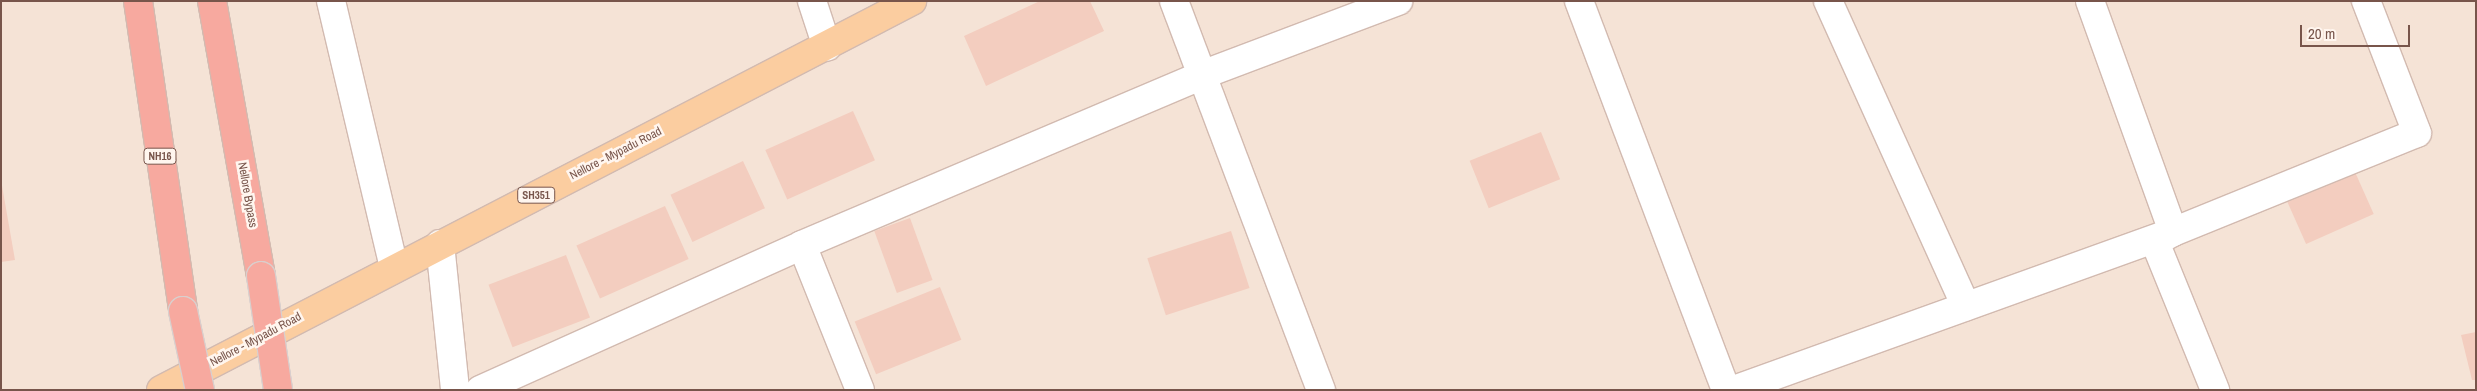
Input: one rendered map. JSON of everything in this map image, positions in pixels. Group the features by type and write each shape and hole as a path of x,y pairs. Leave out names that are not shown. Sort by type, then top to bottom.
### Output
{"highway":[{"name":"NH16","path":"138,1 183,311 200,390"},
{"name":"Nellore Bypass","path":"212,1 261,276 278,390"}],"main road":[{"name":"Nellore - Mypadu Road","path":"161,390 440,244 827,47 912,1"}],"street":[{"path":"331,1 394,268"},
{"path":"812,1 827,47"},
{"path":"1174,1 1321,390"},
{"path":"480,390 802,245 1202,76 1398,1"},
{"path":"1579,1 1726,390"},
{"path":"1828,1 1966,306"},
{"path":"2090,1 2173,232"},
{"path":"1734,390 2173,232 2417,133 2366,1"},
{"path":"2173,232 2155,242 2215,390"},
{"path":"440,244 455,390"},
{"path":"802,245 860,390"}],"shaded area":[{"path":"1,1 2476,1 2476,390 1,390"}],"building":[{"path":"1040,1 1090,1 1104,31 986,86 964,36"},
{"path":"853,111 875,160 787,199 765,150"},
{"path":"1541,132 1560,179 1489,208 1470,161"},
{"path":"743,161 765,208 692,242 670,195"},
{"path":"2355,172 2374,214 2306,244 2287,202"},
{"path":"1,180 15,260 1,262"},
{"path":"665,206 689,259 600,298 576,245"},
{"path":"910,218 933,280 897,293 874,231"},
{"path":"1231,231 1250,288 1166,315 1147,258"},
{"path":"566,255 590,318 513,347 489,285"},
{"path":"940,287 961,340 876,374 855,321"},
{"path":"2476,332 2476,380 2472,380 2461,335"}]}
